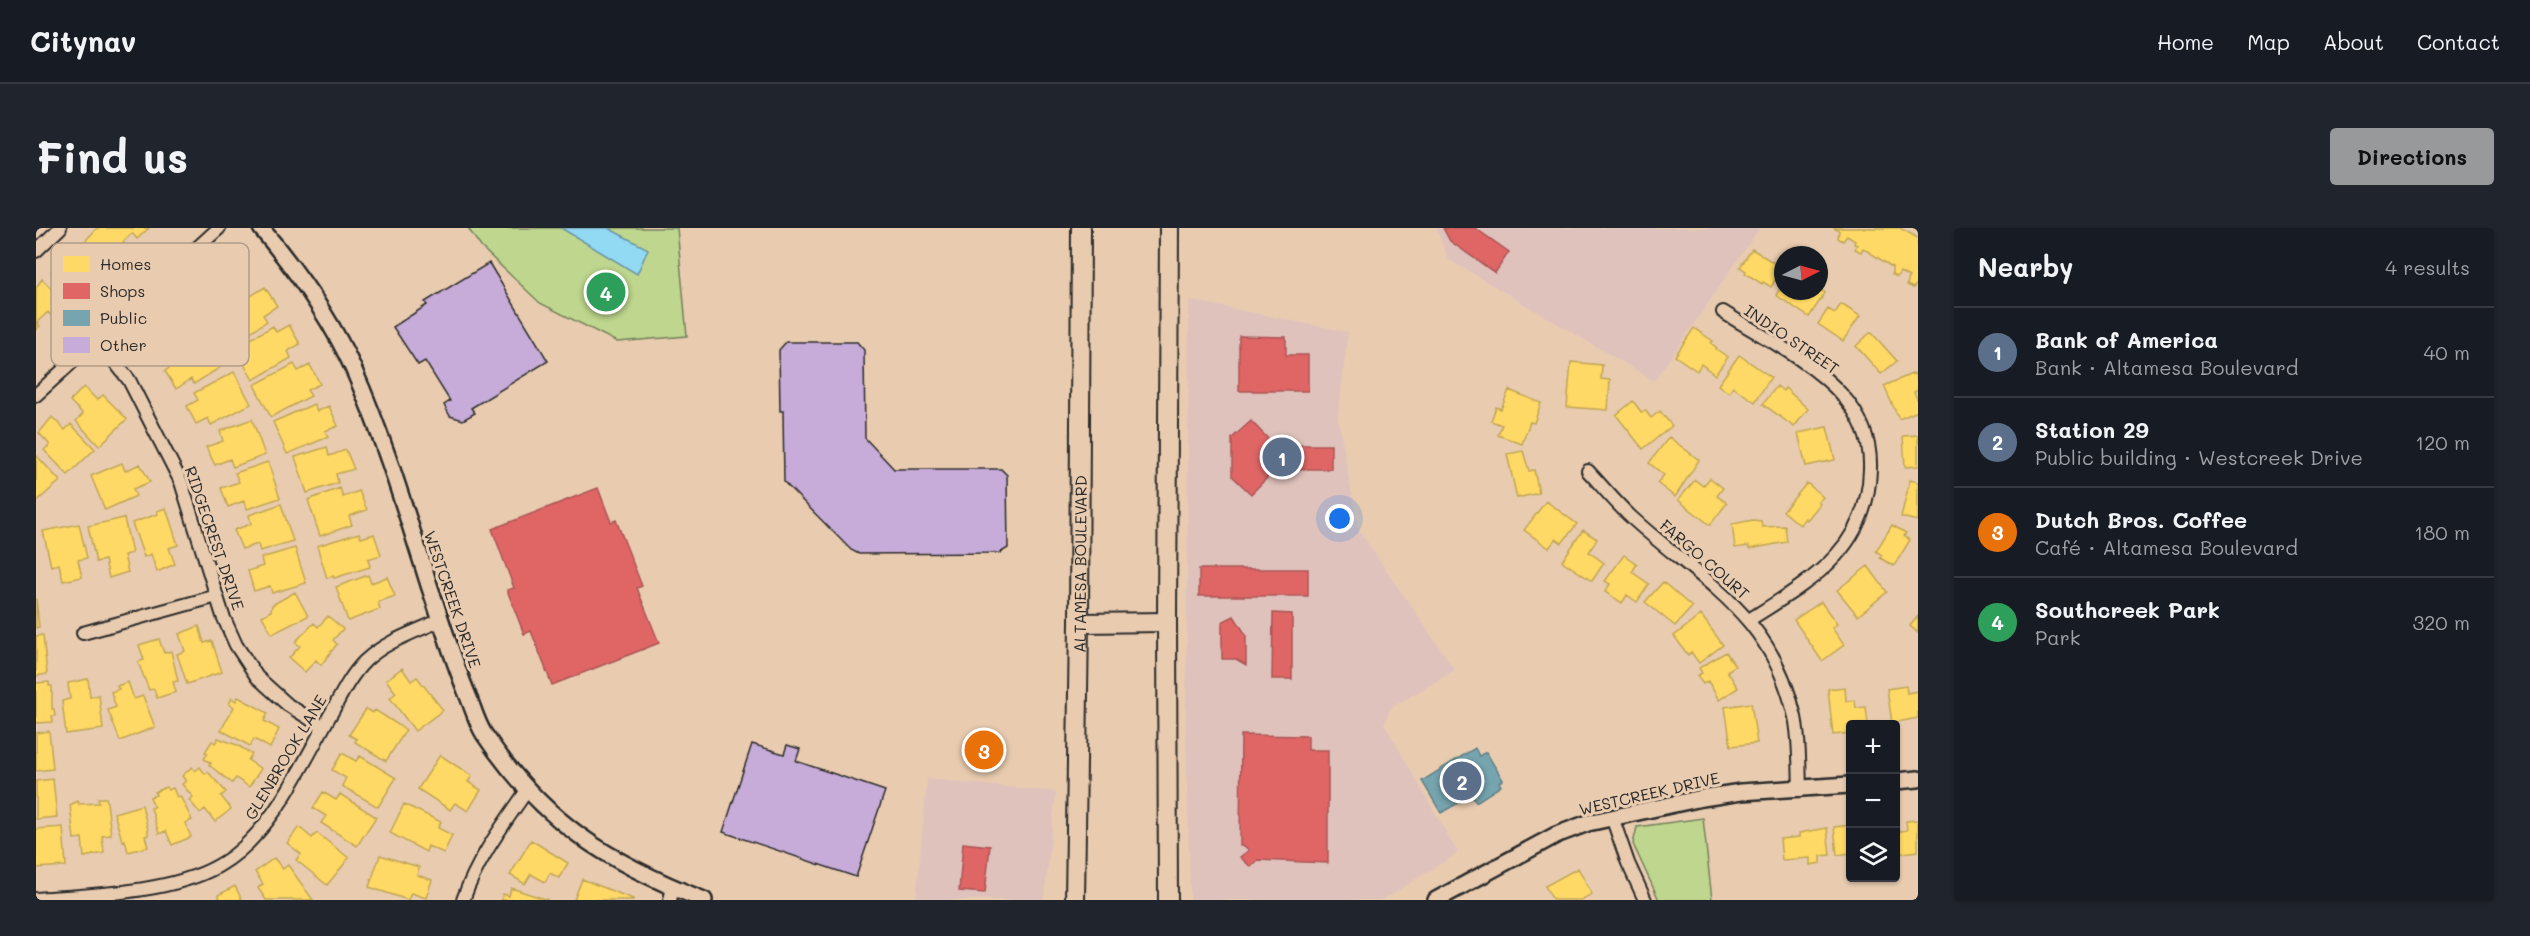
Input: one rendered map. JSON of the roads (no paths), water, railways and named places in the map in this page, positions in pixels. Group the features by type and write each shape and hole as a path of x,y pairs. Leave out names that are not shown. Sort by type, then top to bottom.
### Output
{"main road":[{"name":"ALTAMESA BOULEVARD","path":"1075,900 1079,623 1080,228"},
{"path":"1168,900 1169,228"},
{"path":"1079,623 1167,622"}],"street":[{"path":"36,251 60,228"},
{"path":"203,243 219,228"},
{"name":"WESTCREEK DRIVE","path":"261,228 293,266 352,366 383,441 451,654 483,732 528,789 558,820 597,849 672,894 704,900"},
{"name":"INDIO STREET","path":"1723,312 1812,369 1841,393 1856,412 1864,430 1870,455 1869,494 1864,510 1846,545 1805,584 1749,620"},
{"path":"36,395 68,366"},
{"name":"RIDGECREST DRIVE","path":"118,366 129,380 181,482 217,596 236,645 257,677 288,705 323,727"},
{"name":"FARGO COURT","path":"1588,471 1631,517 1722,591 1749,620 1769,650 1784,681 1795,719 1800,790"},
{"path":"83,633 217,596"},
{"name":"GLENBROOK LANE","path":"36,899 109,893 167,884 218,866 259,833 290,786 351,678 366,661 390,643 441,620"},
{"path":"1900,781 1918,779"},
{"name":"WESTCREEK DRIVE","path":"1436,900 1556,835 1612,817 1741,792 1846,785"},
{"path":"464,900 480,861 495,834 528,789"},
{"path":"1612,817 1628,863 1645,900"}],"water":[{"path":"561,228 608,228 648,249 637,274"}],"place":[{"name":"Southcreek Park","path":"606,292"},
{"name":"Bank of America","path":"1282,457"},
{"name":"Dutch Bros. Coffee","path":"984,750"},
{"name":"Station 29","path":"1462,781"}]}
